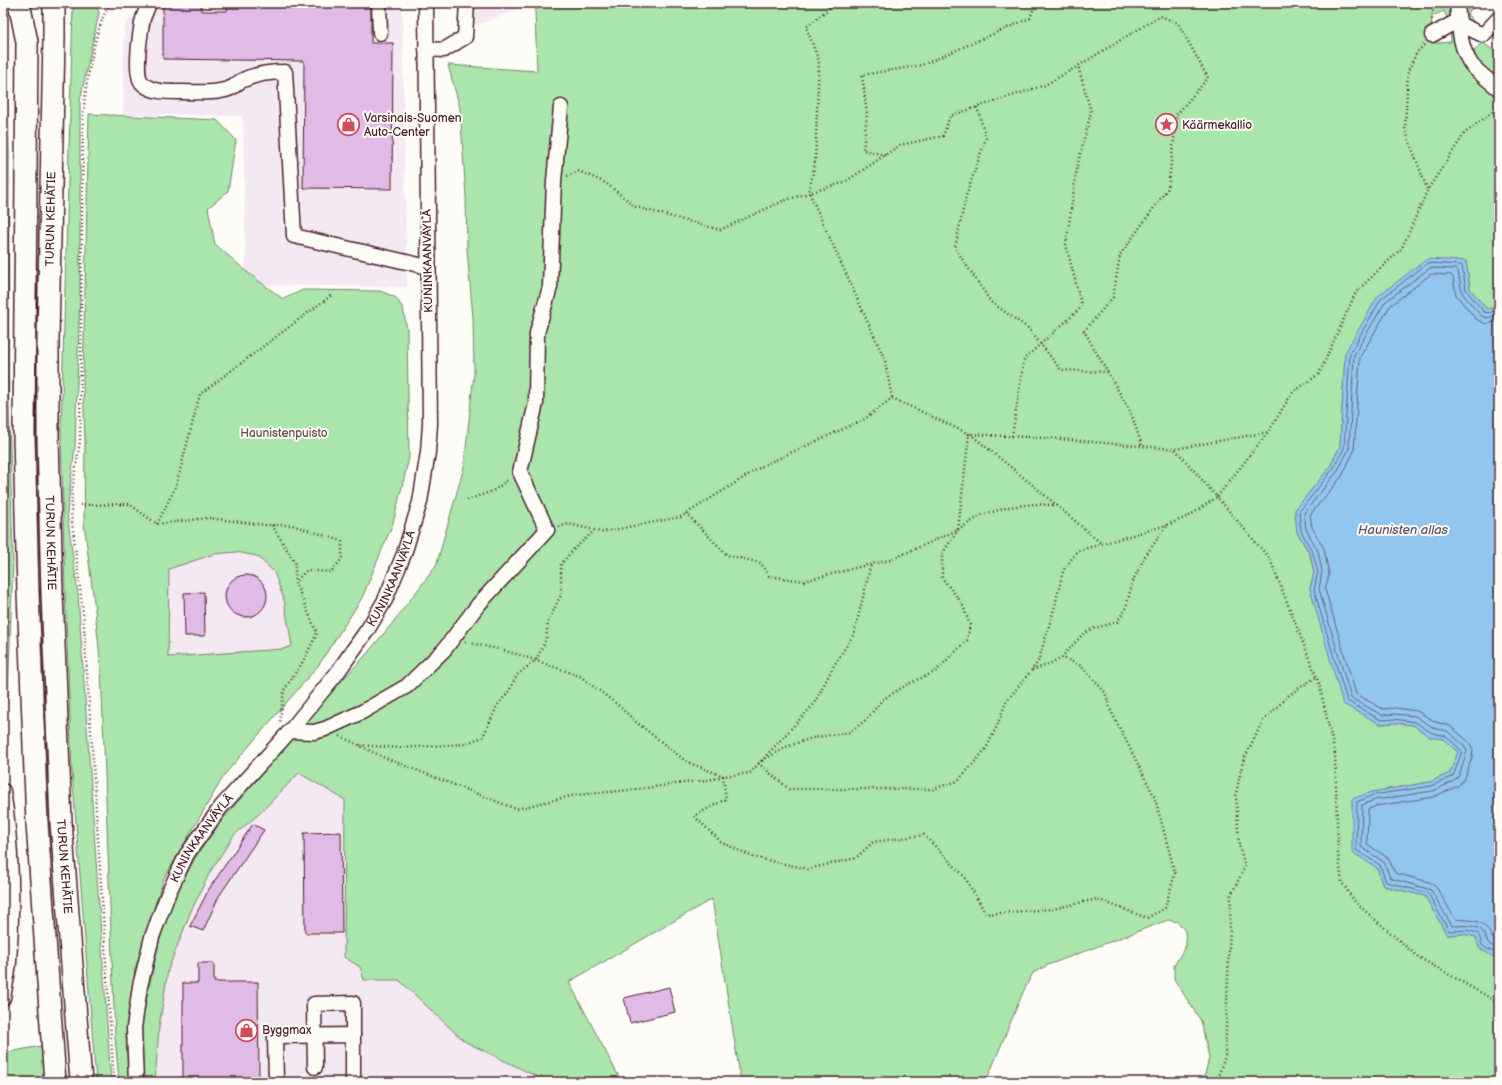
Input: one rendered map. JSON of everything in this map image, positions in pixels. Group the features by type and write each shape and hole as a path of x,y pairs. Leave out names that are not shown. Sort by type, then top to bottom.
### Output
{"highway":[{"path":"19,3 27,42"},
{"name":"TURUN KEHÄTIE","path":"27,3 24,436 28,592 37,823 55,1082"},
{"name":"TURUN KEHÄTIE","path":"54,3 48,339 48,438 51,569 61,822 81,1082"}],"street":[{"path":"149,3 142,22 138,50 137,76 141,82 149,88 162,91 207,92 231,88 257,74 285,72 294,236 428,266"},
{"path":"380,3 380,33"},
{"name":"KUNINKAANVÄYLÄ","path":"136,1082 134,1028 140,986 152,937 168,894 187,854 221,807 285,727 337,673 368,629 385,600 413,530 425,480 430,424 426,3"},
{"path":"426,49 444,50 465,38 467,3"},
{"path":"1457,3 1463,48 1471,65 1499,89"},
{"path":"1459,22 1483,35 1499,18"},
{"path":"1432,35 1459,22"},
{"path":"285,727 314,732 325,729 362,712 407,686 444,650 451,638 478,605 546,530 520,472 536,403 537,333 550,287 554,181 561,107"},
{"path":"3,791 6,812 10,874 10,926 9,963 3,998"},
{"path":"315,1067 314,1004 353,1004 353,1082"},
{"path":"276,1082 275,1036 353,1035"}],"path":[{"path":"110,3 100,24 91,63 83,115 80,441 72,491 71,514 83,612 114,1082"},
{"path":"836,3 806,26 820,61 815,162 809,192 885,360 892,398"},
{"path":"886,155 863,150 866,114 862,75 922,65 1030,18 1036,3"},
{"path":"554,181 579,171 606,183 636,207 720,230 784,200 845,182 900,145 943,136 950,116 1045,85 1160,16 1178,22 1208,78 1177,114 1168,188 1120,256 1113,296 1084,331 1131,414 1142,446"},
{"path":"1428,189 1405,129 1408,71 1417,52 1432,35"},
{"path":"1012,436 1024,359 1082,308 1066,245 1077,167 1091,112 1078,66"},
{"path":"977,107 986,138 966,196 955,248 991,302 1028,328 1061,370 1108,372"},
{"path":"758,763 789,789 933,789 958,781 986,749 1006,702 1038,662 1056,606 1063,571 1076,551 1167,525 1189,516 1217,497 1269,432 1292,393 1319,374 1356,292 1402,248 1428,189 1465,134 1499,107"},
{"path":"157,524 176,486 200,394 333,294"},
{"path":"892,398 969,434 1102,544"},
{"path":"546,530 569,524 602,532 680,517 764,465 865,419 892,398"},
{"path":"969,434 1175,449 1269,432"},
{"path":"758,763 786,747 812,738 850,732 867,719 882,700 908,684 935,672 967,640 970,625 962,603 942,578 942,554 958,530 969,434"},
{"path":"1175,449 1270,558 1317,677 1335,754 1338,853 1342,883 1356,903 1418,957 1499,1003"},
{"path":"467,500 493,491 520,472"},
{"path":"80,505 129,504 157,524 209,518 272,525 292,525 342,541 342,559 331,572 307,570 295,582"},
{"path":"686,513 728,555 761,562 769,576 804,581 890,560 958,530 982,515 1009,507 1034,504 1056,505"},
{"path":"272,525 295,563 295,582 317,633 304,660 284,690 285,727"},
{"path":"1032,670 1047,665 1062,657 1082,635 1092,629 1116,622 1126,608 1132,583 1144,556 1167,525"},
{"path":"359,745 400,748 464,744 483,737 497,706 517,675 536,660 546,639 548,622 561,595 561,564 573,550 595,531"},
{"path":"325,729 419,771 516,809 574,795 631,790 750,773 814,704 833,667 854,634 872,564"},
{"path":"451,638 536,660 580,676 588,684 618,705 636,722 687,762 723,776"},
{"path":"723,776 726,799 694,816 721,842 753,857 808,869 856,858 873,842 924,835 964,876 986,914 1052,909 1097,899 1147,918 1165,908 1175,873 1155,798 1110,711 1105,692 1081,666 1062,657"},
{"path":"1216,1082 1225,1057 1231,895 1245,867 1239,845 1236,794 1243,761 1263,721 1289,695 1317,677"}],"shaded area":[{"path":"143,3 402,3 407,287 246,285 243,116 123,114 124,27"},
{"path":"459,3 536,3 460,31"},
{"path":"236,552 257,556 274,572 284,600 292,646 283,649 168,657 169,569 214,554"},
{"path":"299,773 345,800 344,957 360,967 364,980 399,979 464,1041 546,1081 619,1077 675,1082 155,1082 159,1027 168,970 191,911 210,872 234,835 259,814"}],"green space":[{"path":"549,3 1477,3 1467,14 1474,22 1460,35 1468,58 1482,42 1494,51 1499,46 1499,306 1487,310 1470,289 1466,261 1345,353 1340,446 1330,467 1295,510 1297,532 1310,555 1314,573 1310,589 1380,724 1394,723 1413,725 1430,737 1443,739 1458,752 1450,773 1430,782 1372,792 1377,868 1383,886 1425,896 1447,935 1463,934 1476,937 1495,958 1499,955 1499,1082 1203,1082 1209,1058 1201,1021 1174,979 1174,966 1186,945 1185,931 1178,922 1168,920 1048,965 1033,973 1023,992 986,1082 741,1082 712,899 569,982 619,1077 546,1081 464,1041 399,980 364,980 360,967 344,957 345,800 299,773 259,814 234,835 210,872 191,911 168,970 159,1027 155,1082 144,1082 141,1023 161,934 174,896 197,855 223,819 391,625 436,566 464,467 474,373 473,318 467,250 466,197 460,108 448,65 537,71 535,10","holes":["1444,11 1450,24 1451,42 1436,43 1431,32 1432,16"]},
{"path":"86,4 95,6 99,13 80,101 80,293 75,446 67,513 78,594 111,1082 96,1082 72,771 65,591 61,429 73,8"},
{"path":"3,25 5,25 9,151 8,370 13,561 8,695 3,712"},
{"name":"Haunistenpuisto","path":"89,114 217,120 236,140 228,191 208,208 215,244 247,272 283,299 303,290 380,291 395,297 403,308 407,329 409,458 393,523 362,598 318,666 225,774 163,880 135,969 126,1036 129,1082 119,1082 115,1037 101,668 84,523 85,444 83,380","holes":["236,552 257,556 274,572 284,600 292,646 283,649 168,657 169,569 214,554"]},
{"path":"41,1046 45,1082 7,1082 3,1068 3,1053"}],"water":[{"name":"Haunisten allas","path":"1427,259 1466,261 1470,289 1487,309 1499,306 1499,955 1495,958 1479,948 1476,937 1463,934 1447,935 1425,896 1383,886 1377,868 1352,852 1352,799 1372,792 1430,782 1450,773 1458,752 1443,739 1430,737 1413,725 1394,723 1380,724 1343,704 1310,589 1314,573 1310,554 1297,532 1295,510 1330,467 1340,446 1345,353 1378,296"}],"building":[{"name":"Varsinais-Suomen Auto-Center","path":"163,3 201,3 201,11 227,11 228,3 371,3 371,43 393,43 392,189 303,188 304,61 163,59"},
{"path":"242,575 250,575 258,578 264,584 267,596 264,608 258,614 250,617 242,617 234,614 228,608 225,600 225,592 228,584 234,578"},
{"path":"204,592 205,636 185,636 184,593"},
{"path":"253,824 264,830 219,896 203,931 190,926 209,889"},
{"path":"341,832 342,933 305,933 304,833"},
{"path":"198,963 214,963 214,982 258,982 259,1078 245,1078 245,1082 183,1082 183,983 198,983"},
{"path":"669,987 675,1012 630,1023 624,998"}],"place":[{"name":"Varsinais-Suomen Auto-Center","path":"348,125"},
{"name":"Käärmekallio","path":"1166,125"},
{"name":"Byggmax","path":"246,1030"}]}
